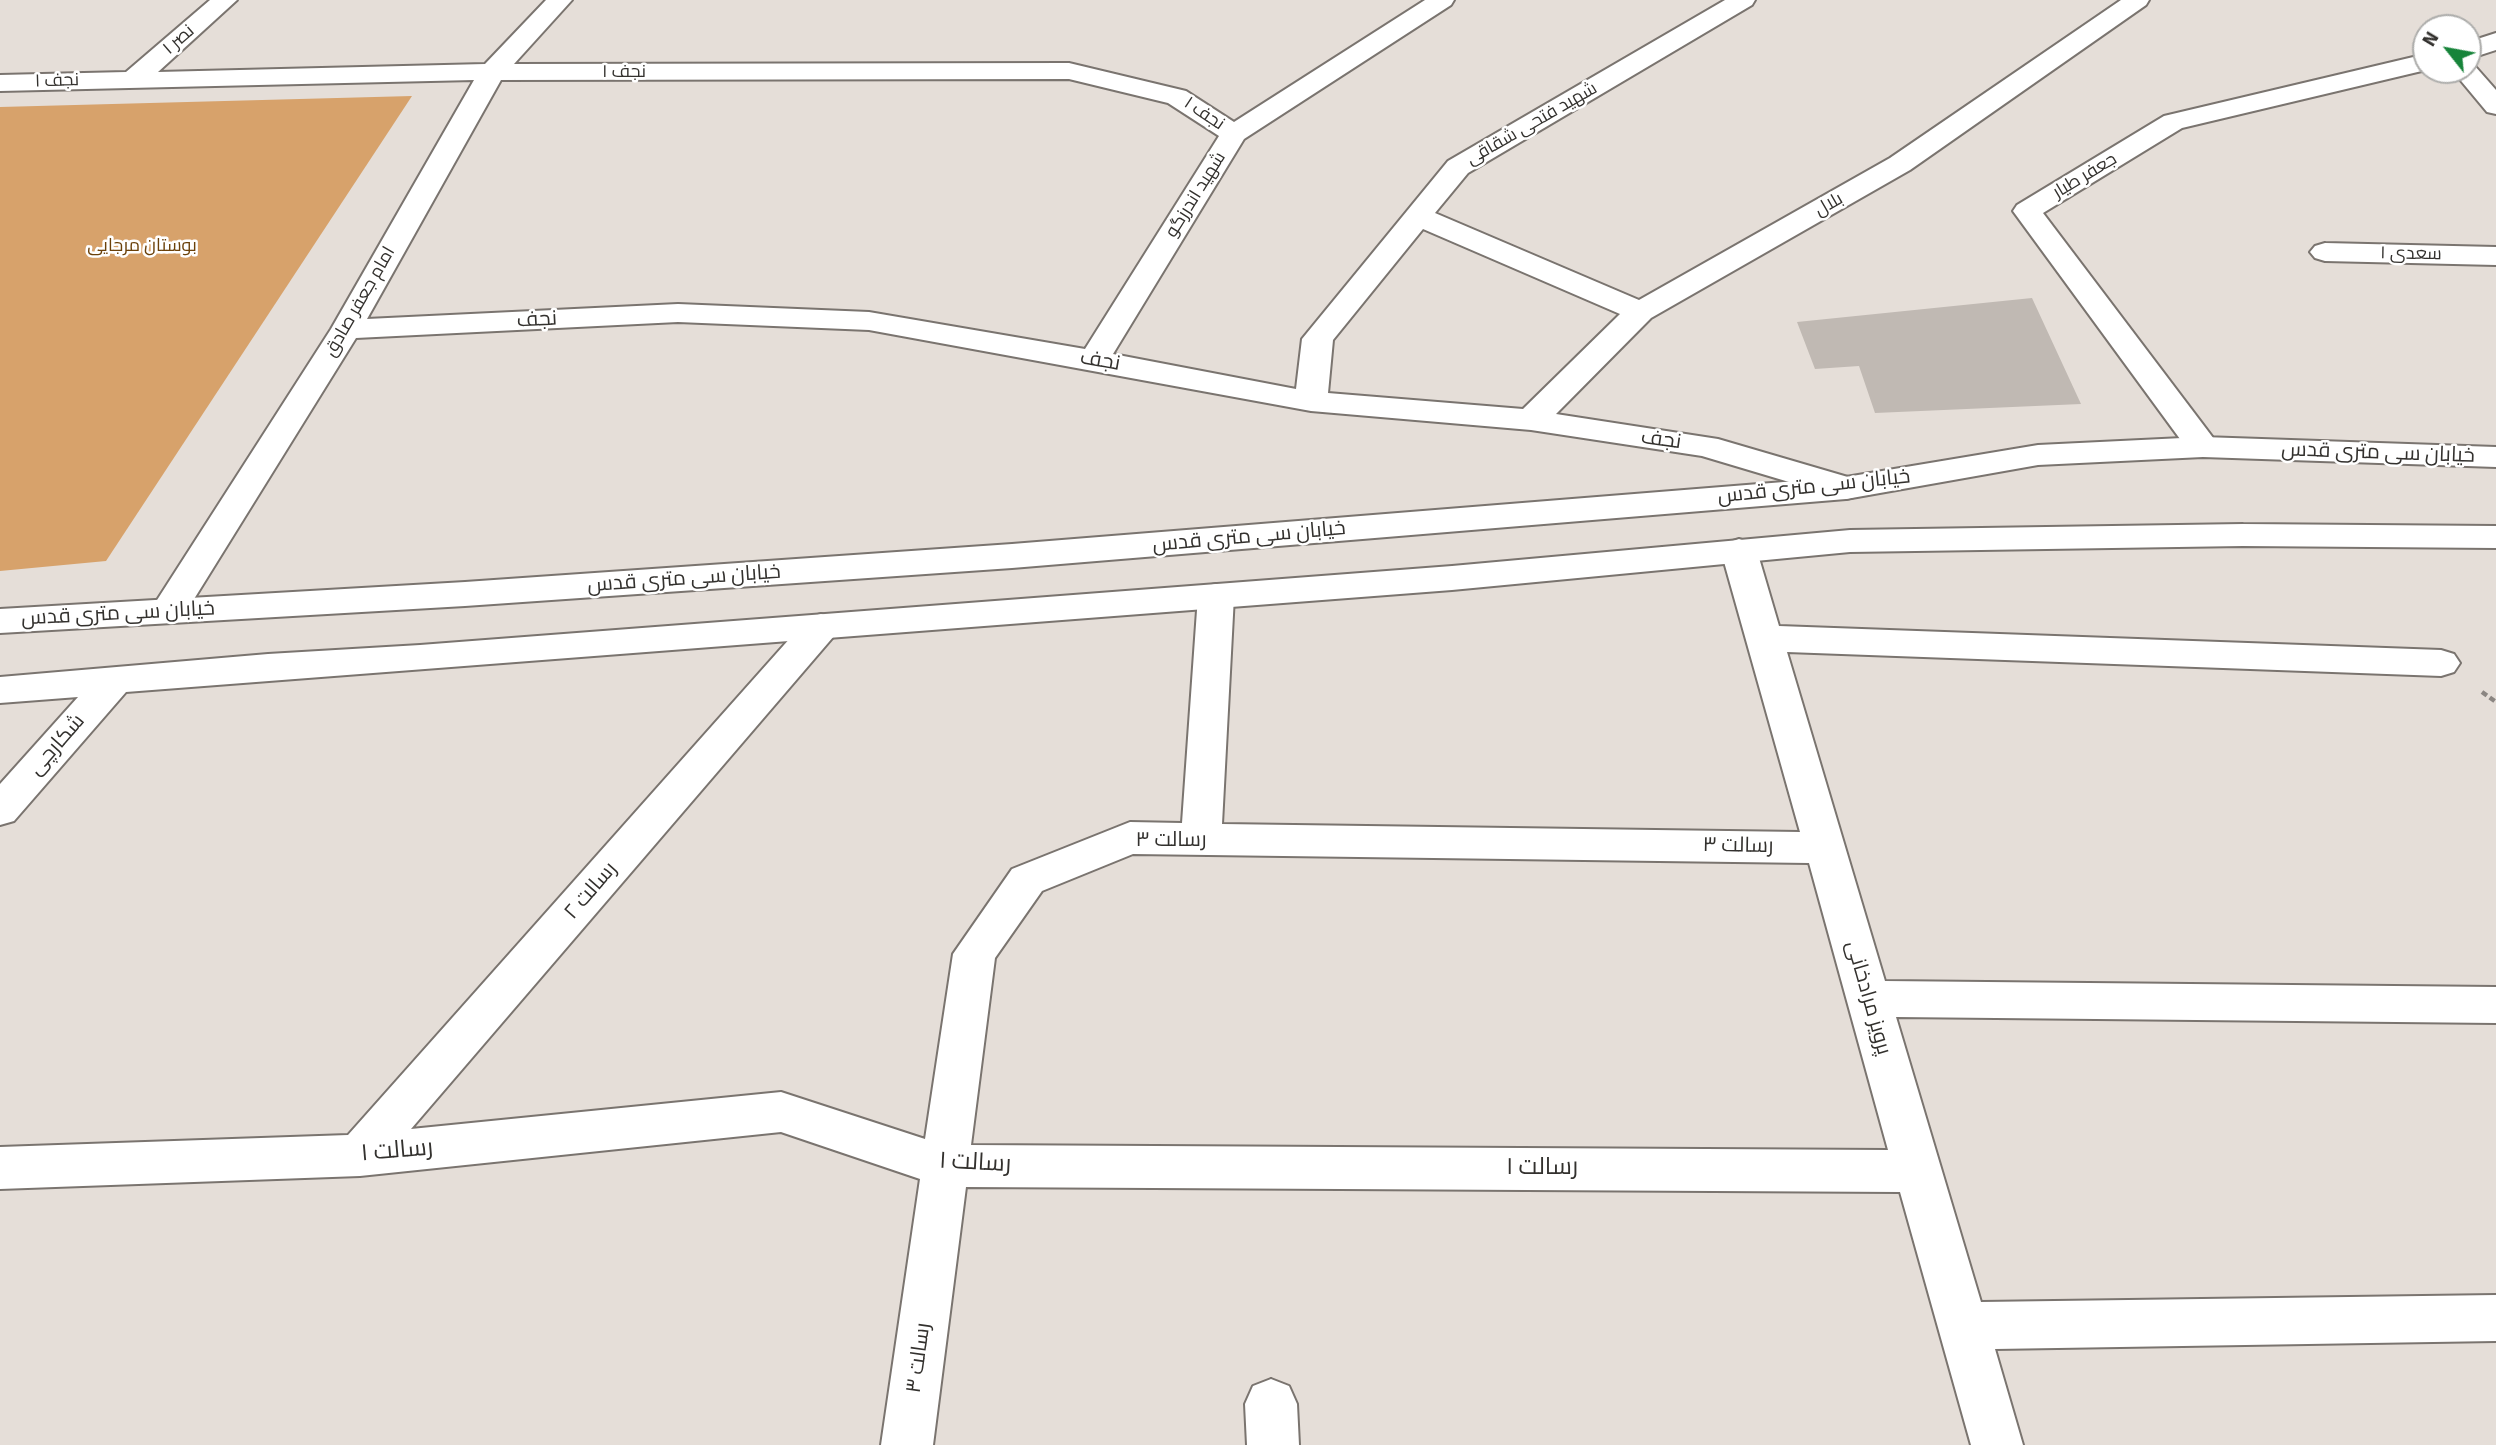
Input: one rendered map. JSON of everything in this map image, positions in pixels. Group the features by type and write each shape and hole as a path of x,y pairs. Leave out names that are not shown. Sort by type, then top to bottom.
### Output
{"street":[{"name":"نصر ۱","path":"134,79 225,0"},
{"name":"امام جعفر صادق","path":"168,611 346,329 492,72 560,0"},
{"path":"1403,0 1436,4"},
{"name":"شهید فتحی شقاقی","path":"1311,401 1318,340 1458,167 1743,0"},
{"name":"بلال","path":"1531,420 1640,312 1900,164 2137,0"},
{"name":"شهید اندرزگو","path":"1094,360 1234,134 1436,4"},
{"name":"جعفر طیار","path":"2203,447 2027,211 2173,122 2412,65"},
{"name":"نجف ۱","path":"0,83 492,72 1069,71 1177,97 1234,134"},
{"path":"2477,84 2496,106"},
{"path":"1418,216 1640,312"},
{"name":"سعدی ۱","path":"2325,252 2496,256"},
{"name":"نجف","path":"346,329 678,313 869,321 1311,401 1531,420 1706,446 1846,488"},
{"name":"خیابان سی متری قدس","path":"0,621 998,557 1846,488 2038,455 2203,447 2496,457"},
{"path":"0,690 1216,596 1850,541 2243,535 2496,537"},
{"name":"پرویز مرادخانی","path":"1739,551 1997,1445"},
{"path":"1202,839 1216,596"},
{"name":"رسالت ۲","path":"360,1155 821,627"},
{"path":"1765,638 2441,663"},
{"name":"شکارچی","path":"0,810 115,680"},
{"name":"رسالت ۳","path":"907,1445 974,954 1027,880 1130,838 1825,848"},
{"path":"1868,999 2496,1005"},
{"name":"رسالت ۱","path":"0,1167 360,1155 781,1112 944,1166 1919,1171"},
{"path":"1963,1326 2496,1318"}],"green space":[{"name":"بوستان مرجایی","path":"412,96 106,561 0,571 0,107"}],"building":[{"path":"2032,298 2081,404 1875,413 1859,366 1815,369 1797,322"}]}
